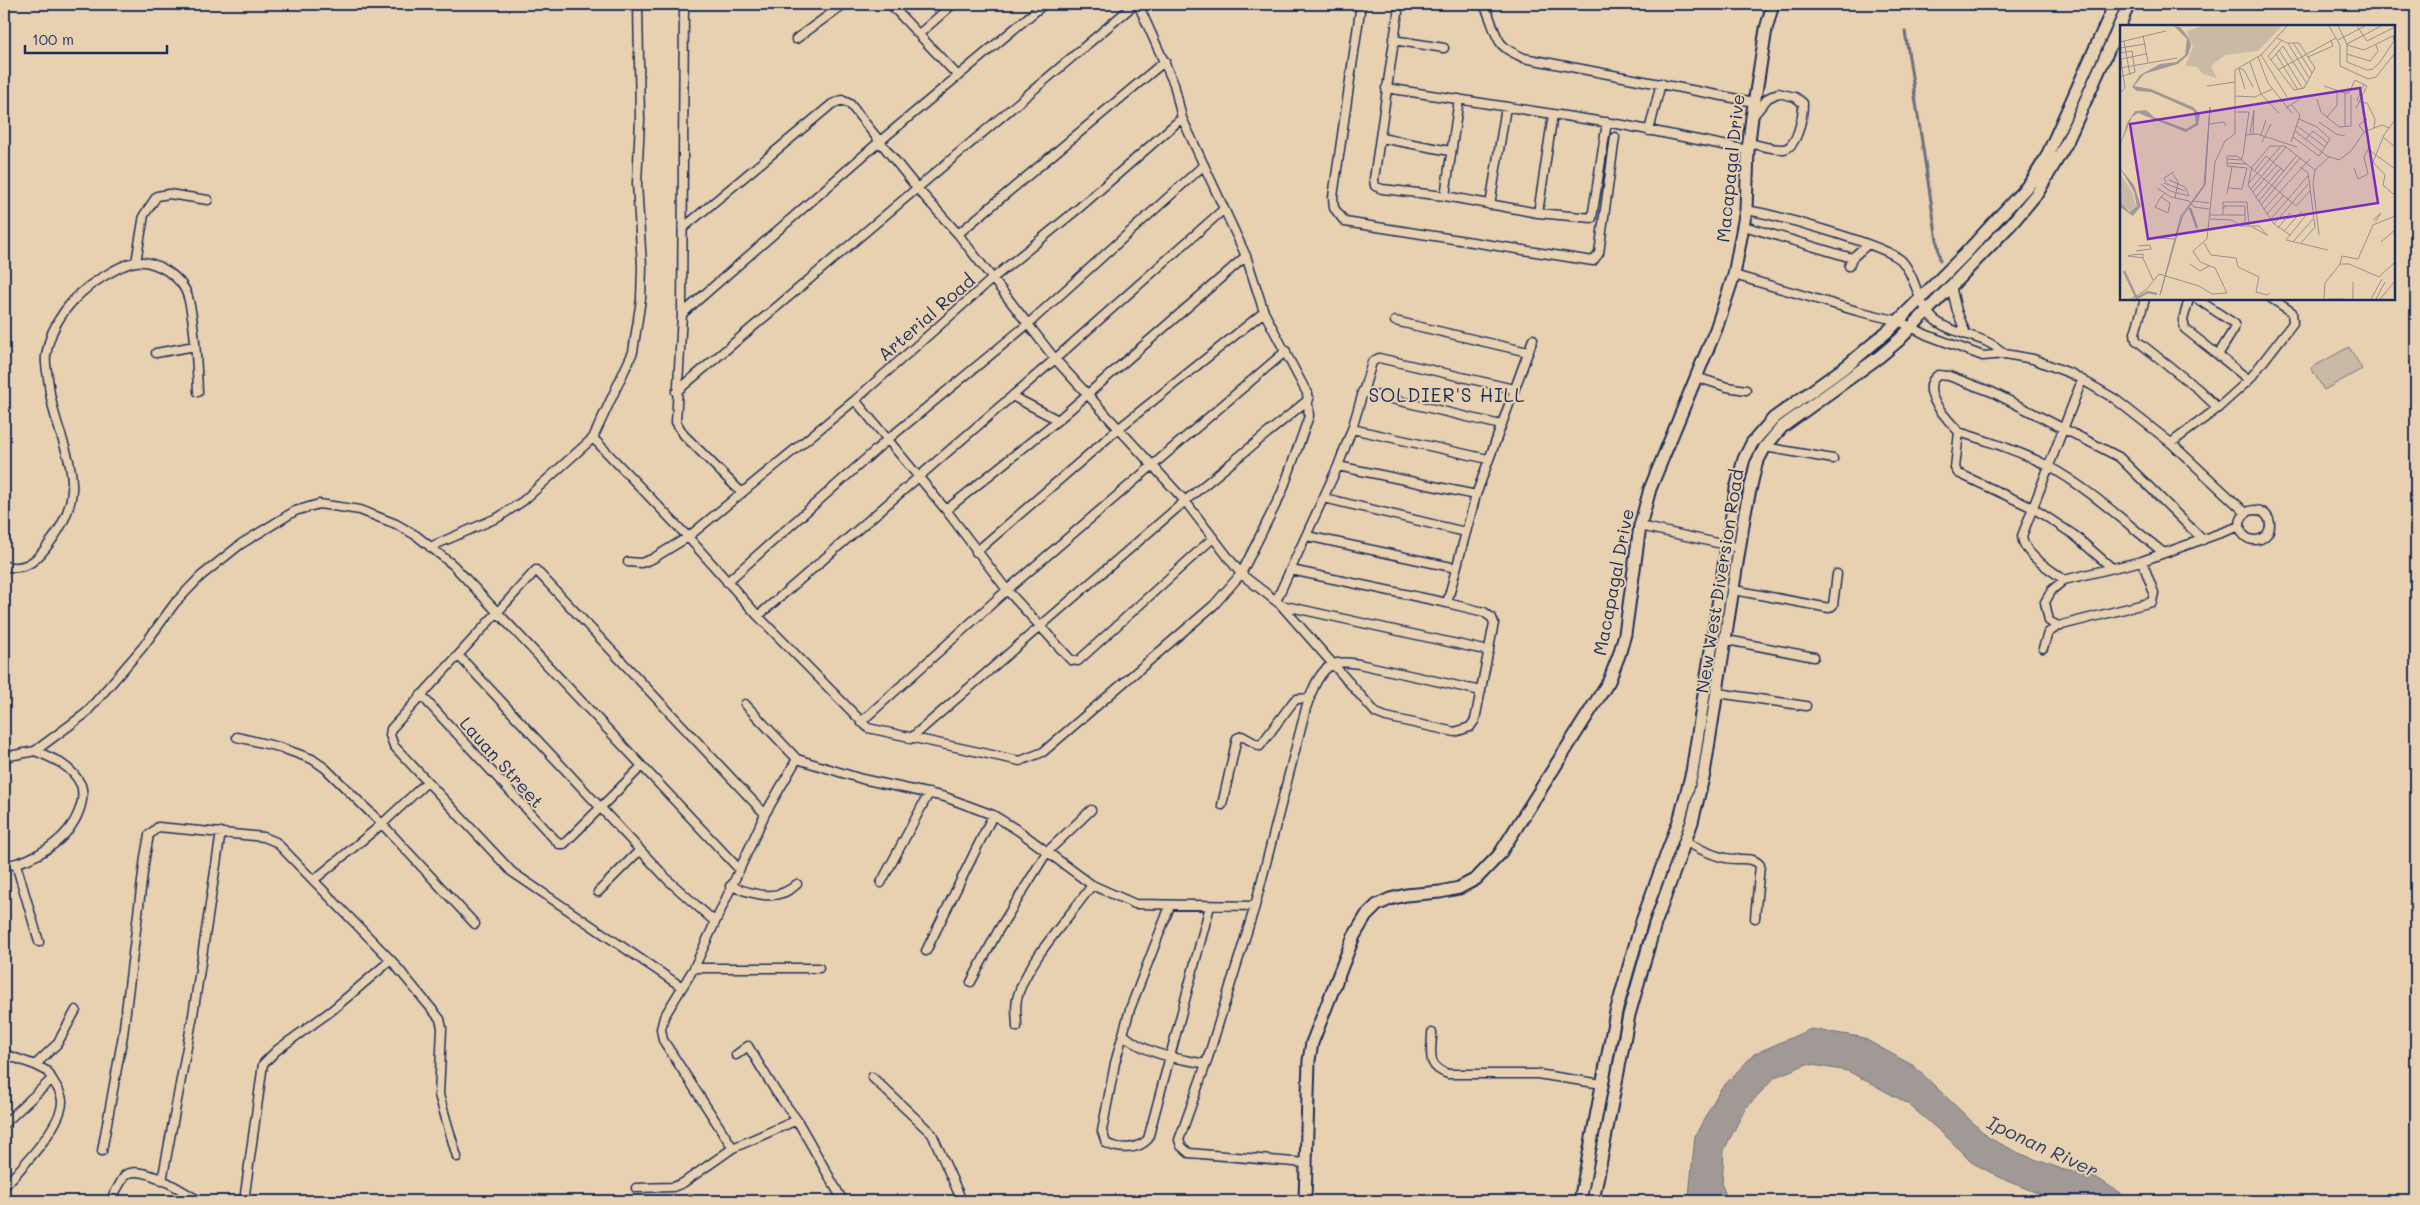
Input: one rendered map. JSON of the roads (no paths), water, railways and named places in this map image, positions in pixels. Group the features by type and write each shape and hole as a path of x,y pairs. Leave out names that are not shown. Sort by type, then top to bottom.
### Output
{"street":[{"path":"430,547 499,517 524,501 593,438 633,352 641,299 642,266 637,182 640,120 638,4"},
{"path":"684,4 684,228 682,314 675,415 678,427 700,452 742,493"},
{"path":"796,39 844,4"},
{"path":"890,4 958,76"},
{"path":"919,34 953,4"},
{"path":"682,314 879,142 1044,4"},
{"path":"593,438 688,537 758,616 861,722 875,731 1020,761 1030,759 1043,752 1130,680 1214,605 1241,574 1282,492 1309,416 1309,399 1286,351 1264,312 1246,256 1182,118 1180,102 1165,61 1137,4 676,392"},
{"path":"1361,4 1333,197 1334,208 1344,222 1593,261 1599,253 1615,137"},
{"path":"1483,4 1493,22 1500,42 1510,51 1524,58 1754,102"},
{"name":"Macapagal Drive","path":"1305,1201 1309,1060 1312,1043 1354,936 1366,916 1377,905 1406,895 1459,888 1476,879 1498,855 1609,681 1625,634 1640,526 1650,489 1696,378 1734,275 1746,210 1748,146 1754,102 1766,29 1773,4"},
{"name":"New West Diversion Road","path":"1580,1201 1616,1012 1633,953 1687,791 1702,711 1739,473 1752,443 1762,430 1788,406 1871,348 1920,300 2024,190 2039,171 2115,4"},
{"name":"New West Diversion Road","path":"1593,1201 1629,1015 1660,907 1697,804 1704,774 1752,476 1765,447 1782,427 1879,357 1927,311 2012,223 2044,183 2066,144 2129,4"},
{"path":"1398,13 1386,88 1375,186 1382,189 1445,196 1490,205 1592,218 1607,122"},
{"path":"1393,40 1444,48"},
{"path":"958,234 1165,61"},
{"path":"1649,131 1661,83"},
{"path":"1386,88 1607,122 1649,131 1748,146 1777,148 1788,148 1792,145 1800,128 1803,103 1795,97 1778,93 1773,94 1752,117"},
{"path":"1445,196 1459,99"},
{"path":"684,228 832,104 842,100 850,104 917,188 958,234 1055,359 1185,501 1241,574 1279,603 1380,715 1455,732 1470,727 1474,720 1481,691 1494,624 1492,618 1484,612 1447,603 1291,570"},
{"path":"1490,205 1506,107"},
{"path":"1538,212 1553,114"},
{"name":"Arterial Road","path":"628,562 641,563 652,559 688,537 855,400 1182,118"},
{"path":"1381,138 1450,151"},
{"path":"727,582 887,440 1028,324 1204,165"},
{"path":"136,262 144,215 157,196 169,194 208,200"},
{"path":"758,616 1055,359 1224,208"},
{"path":"1746,210 1774,216 1867,244 1902,261 1920,300 1927,311 1940,324 1988,342 2005,354"},
{"path":"1769,232 1774,216"},
{"path":"1744,226 1769,232 1850,262 1867,244"},
{"path":"946,510 1058,420 1246,256"},
{"path":"4,566 23,568 36,561 65,521 72,497 73,472 49,397 46,356 53,328 65,310 98,280 113,271 136,262 168,272 181,282 188,297 195,346 198,392"},
{"path":"1734,275 1857,311 1899,321 1910,328 1983,356 2005,354 2032,359 2082,380 2115,399 2171,443 2246,513"},
{"path":"1951,286 1966,334"},
{"path":"2145,300 2135,333 2136,340 2198,389 2218,408"},
{"path":"2188,300 2183,320 2185,329 2249,380"},
{"path":"2199,300 2235,324 2234,329 2218,355"},
{"path":"2171,443 2218,408 2249,380 2294,320 2292,312 2274,300"},
{"path":"976,552 1118,429 1264,312"},
{"path":"1395,321 1528,352"},
{"path":"1951,344 1956,331"},
{"path":"1447,603 1476,495 1533,338"},
{"path":"156,353 195,346"},
{"path":"861,722 1007,590 1286,351"},
{"path":"1279,603 1291,570 1338,466 1352,429 1372,362 1379,358 1514,389"},
{"path":"2164,553 2075,484 2049,467 2014,450 1959,432 1932,399 1931,388 1934,378 1938,375 1949,376 1992,392 2119,456 2203,540"},
{"path":"1696,378 1727,387 1746,390"},
{"path":"2064,580 2028,551 2022,543 2022,536 2082,380"},
{"path":"1362,392 1501,425"},
{"path":"1012,396 1058,420"},
{"path":"910,739 1185,501 1309,399"},
{"path":"855,400 946,510 976,552 1007,590 1071,660 1078,661 1214,538"},
{"path":"1352,429 1488,459"},
{"path":"1959,432 1955,468 1958,473 2033,508 2074,536 2112,568"},
{"path":"1765,447 1833,459"},
{"path":"1338,466 1476,495"},
{"path":"1324,498 1465,532"},
{"path":"4,757 35,751 66,730 91,708 142,648 175,603 202,576 241,544 295,512 319,504 334,504 360,510 396,524 418,536 452,565 738,869"},
{"path":"2254,510 2262,512 2270,522 2269,531 2263,537 2255,540 2243,534 2240,526 2241,519 2246,513 2254,510"},
{"path":"1640,526 1740,548"},
{"path":"2058,626 2049,621 2045,602 2052,590 2064,580 2142,561 2240,526"},
{"path":"1307,536 1456,568"},
{"path":"2044,648 2048,633 2058,626 2152,602 2154,593 2142,561"},
{"path":"682,987 512,872 394,746 390,735 395,724 498,614 536,570 765,814"},
{"path":"1734,590 1829,608 1833,605 1837,574"},
{"path":"1279,603 1489,651"},
{"path":"1727,640 1814,657"},
{"path":"459,656 600,809 714,921"},
{"path":"1306,1162 1212,1156 1184,1150 1181,1146 1180,1135 1206,1064 1255,906 1310,698 1316,682 1332,664 1358,664 1481,691"},
{"path":"1718,693 1806,706"},
{"name":"Lauan Street","path":"421,695 554,841 564,844 600,809"},
{"path":"1222,805 1237,738 1242,736 1260,746 1293,702 1297,699 1310,698"},
{"path":"745,704 796,759 862,779 930,793 993,815 1020,831 1092,886 1134,904 1255,906"},
{"path":"237,737 279,747 312,759 325,768 382,824 475,924"},
{"path":"4,866 16,864 44,850 63,837 74,824 83,797 81,786 73,773 59,762 35,751"},
{"path":"733,1148 661,1034 664,1017 694,968 738,869 765,814 796,759"},
{"path":"600,809 642,766"},
{"path":"314,880 382,824 427,782"},
{"path":"882,883 930,793"},
{"path":"971,982 998,931 1047,852 1091,810"},
{"path":"926,951 993,815"},
{"path":"102,1151 123,1035 149,835 158,827 264,837 276,842 391,960 440,1020 442,1028 439,1095 457,1157"},
{"path":"162,1181 194,1015 220,832"},
{"path":"1684,841 1727,859 1751,859 1760,865 1755,918"},
{"path":"598,892 640,850"},
{"path":"16,864 39,942"},
{"path":"730,886 750,893 771,896 783,895 797,884"},
{"path":"1017,1027 1016,1001 1022,983 1092,886"},
{"path":"1170,906 1130,1009 1107,1094 1102,1131 1106,1143 1112,1146 1131,1147 1143,1144 1148,1139 1210,906"},
{"path":"244,1201 263,1064 277,1050 331,1011 391,960"},
{"path":"694,968 818,968"},
{"path":"35,1064 57,1044 76,1010"},
{"path":"1432,1032 1431,1061 1436,1069 1448,1074 1537,1074 1602,1084"},
{"path":"1123,1034 1139,1048 1169,1057 1206,1064"},
{"path":"736,1055 748,1046 776,1092 797,1120 843,1201"},
{"path":"4,1054 35,1064 47,1071 61,1095 61,1108 42,1143 4,1187"},
{"path":"872,1077 932,1134 962,1201"},
{"path":"4,1124 52,1079"},
{"path":"636,1188 673,1187 683,1183 733,1148 797,1120"},
{"path":"110,1201 121,1181 130,1171 144,1172 200,1201"}],"waterway":[{"path":"1905,31 1940,260"}],"district":[{"name":"SOLDIER'S HILL","path":"1447,394"}],"water label":[{"name":"Iponan River","path":"2043,1146"}]}
